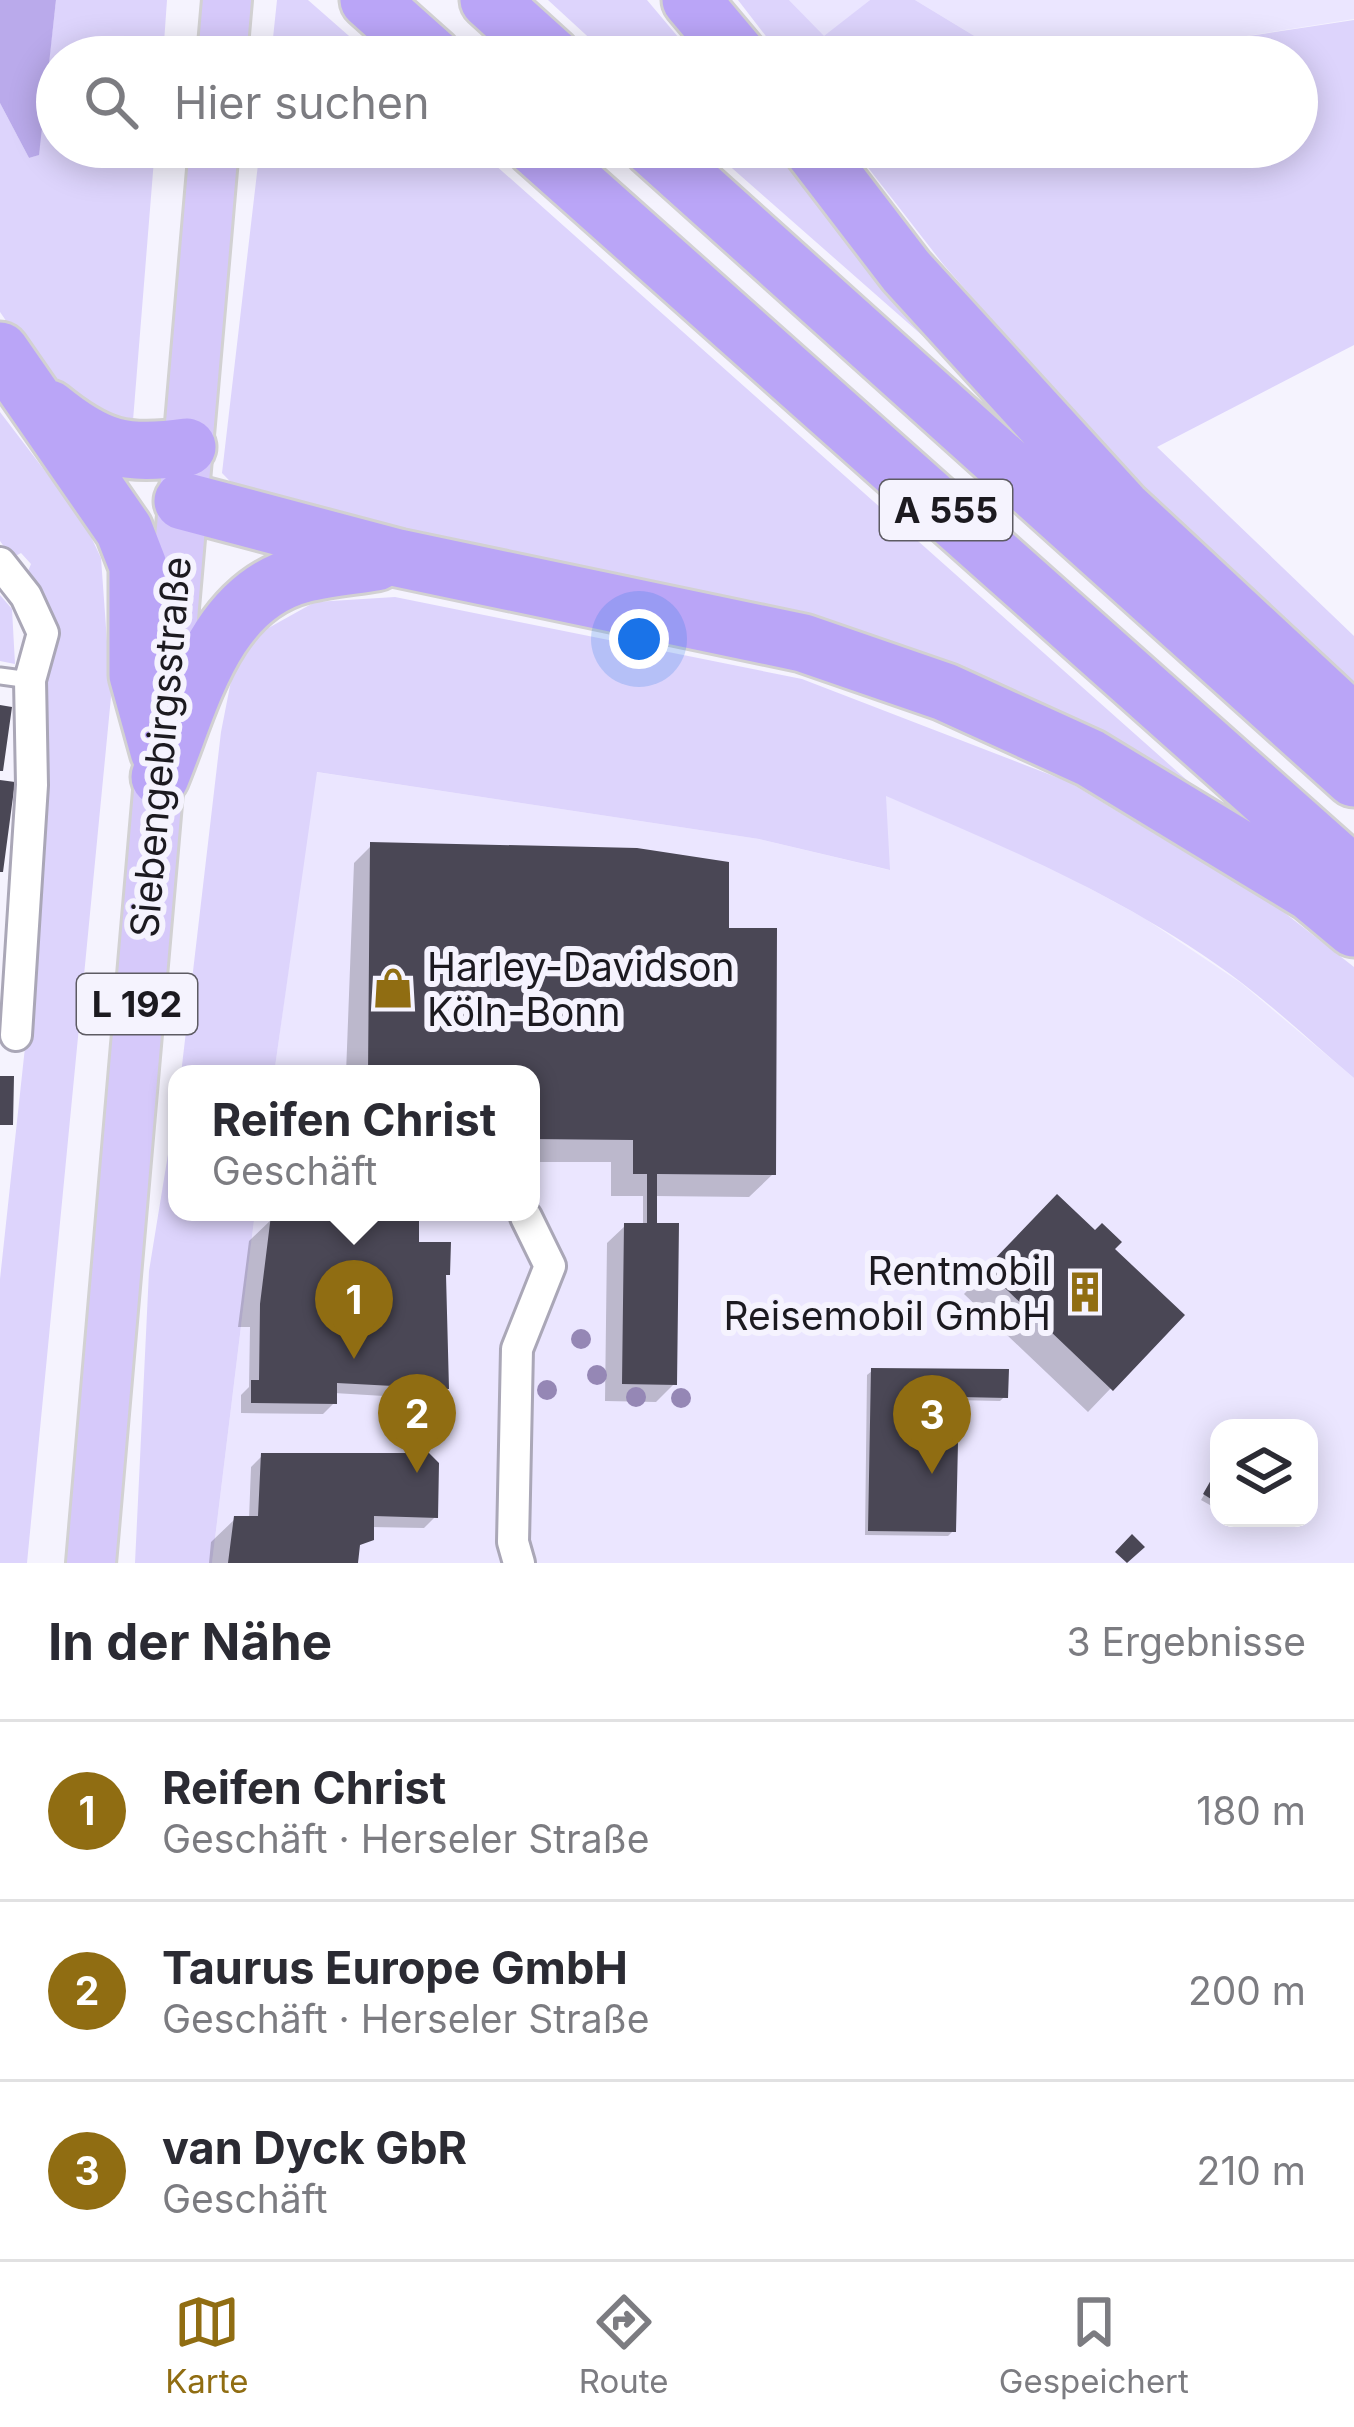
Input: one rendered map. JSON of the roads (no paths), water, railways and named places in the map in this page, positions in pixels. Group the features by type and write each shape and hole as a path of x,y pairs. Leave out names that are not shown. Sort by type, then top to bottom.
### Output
{"highway":[{"path":"369,0 409,36"},
{"path":"489,0 529,36"},
{"path":"691,0 721,36"},
{"name":"A 555","path":"559,168 1354,877"},
{"name":"A 555","path":"675,168 1354,778"},
{"path":"827,168 905,271 1122,508 1354,724"},
{"path":"12,369 87,440 141,454 398,558 802,644 945,692 1090,758 1312,893 1354,928"},
{"path":"12,369 124,530 139,566 138,675 158,768"},
{"path":"158,768 215,640 248,603 299,574 398,558"}],"main road":[{"name":"Siebengebirgsstraße","path":"91,1563 212,168"}],"street":[{"path":"0,563 26,596 43,633 15,678 32,785 16,1035"},
{"path":"519,1563 513,1542 518,1349 550,1266 528,1221"}],"place":[{"name":"Harley-Davidson Köln-Bonn","path":"393,988"},
{"name":"Rentmobil Reisemobil GmbH","path":"1085,1292"},
{"name":"Reifen Christ","path":"354,1359"},
{"name":"Taurus Europe GmbH","path":"417,1473"},
{"name":"van Dyck GbR","path":"932,1474"}]}
